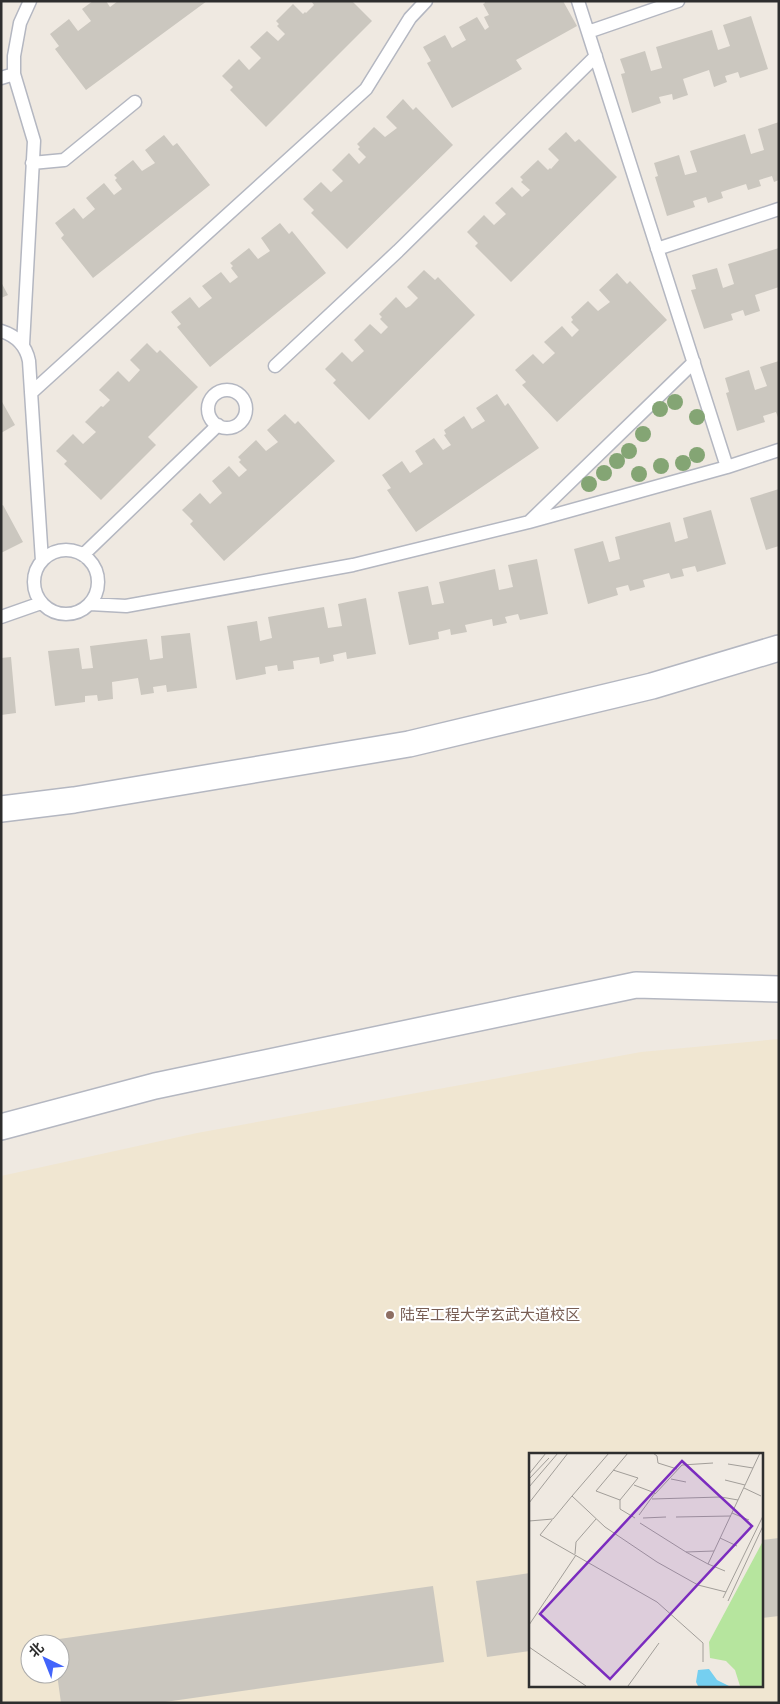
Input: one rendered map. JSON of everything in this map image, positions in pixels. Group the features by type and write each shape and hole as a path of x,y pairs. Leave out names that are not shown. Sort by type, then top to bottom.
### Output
{"street":[{"path":"1,809 74,800 409,744 652,686 779,648"},
{"path":"1,1127 155,1086 636,985 779,989"}],"lane":[{"path":"30,1 20,23 16,40 14,74 34,141 23,345 29,361 42,561"},
{"path":"31,393 366,89 410,18 426,1"},
{"path":"578,1 727,467"},
{"path":"588,32 678,1"},
{"path":"275,366 405,244 596,56"},
{"path":"1,78 14,74"},
{"path":"32,164 64,160 135,102"},
{"path":"657,249 779,209"},
{"path":"1,331 10,334 23,345"},
{"path":"529,522 694,362"},
{"path":"83,554 218,425"},
{"path":"90,604 126,606 353,565 529,522 727,467 779,450"},
{"path":"61,550 73,550 83,554 92,562 97,572 99,583 96,594 90,604 82,610 71,614 60,614 50,610 41,603 36,593 34,582 36,571 42,561 51,554 61,550"},
{"path":"1,617 41,603"}],"shaded area":[{"name":"陆军工程大学玄武大道校区","path":"779,1039 779,1703 1,1703 1,1176 197,1133 641,1052"}],"building":[{"path":"93,1 106,1 110,7 118,1 207,1 86,90 55,49 59,46 50,34 69,19 78,31 91,21 82,9"},
{"path":"311,1 352,1 372,21 266,127 230,90 233,87 222,76 239,59 249,70 261,58 250,47 267,31 278,41 285,34 277,26 279,24 276,21 293,4 303,14 306,13 314,5"},
{"path":"484,1 563,1 577,26 516,60 522,69 452,108 427,63 431,61 423,47 445,35 452,48 466,40 459,27 477,17 485,30 489,27 484,17 489,15 483,4 485,3"},
{"path":"751,16 768,69 740,78 738,72 725,76 727,82 714,87 709,70 683,79 688,95 673,100 672,94 659,97 661,103 632,113 621,74 625,73 620,59 645,51 651,71 662,68 656,47 712,30 718,50 730,46 723,25"},
{"path":"403,99 413,110 416,107 453,145 347,249 311,213 314,210 303,199 321,182 331,192 343,181 332,170 349,153 359,164 366,157 358,149 360,147 357,144 374,127 385,137 397,128 386,117"},
{"path":"779,122 779,180 774,182 772,176 759,180 761,186 748,190 746,184 721,192 723,198 708,203 706,197 693,201 695,207 667,216 655,177 658,176 654,163 679,155 685,175 697,172 690,151 745,134 751,154 764,150 758,129"},
{"path":"566,132 575,142 579,139 617,177 511,282 475,246 478,243 467,232 484,215 494,225 506,214 495,203 512,187 522,197 530,190 521,182 523,180 520,177 538,160 548,170 551,169 559,160 548,149"},
{"path":"164,135 173,146 177,143 210,185 93,278 61,238 64,235 55,223 74,208 83,219 95,209 86,198 104,183 114,195 122,189 115,180 117,178 114,175 133,160 142,171 155,163 145,150"},
{"path":"280,223 289,234 292,231 326,273 210,367 177,327 181,324 171,312 190,297 199,308 212,298 202,286 221,272 230,283 238,277 231,268 233,266 230,263 249,248 258,259 270,251 261,238"},
{"path":"779,248 779,287 755,295 760,311 745,316 743,310 731,314 733,320 704,329 691,290 696,289 692,275 717,268 723,288 734,284 728,264"},
{"path":"424,270 435,280 438,277 475,315 369,420 333,383 336,380 325,369 342,352 352,362 364,351 354,340 370,324 381,334 388,327 380,319 382,317 379,314 396,297 406,308 418,298 407,287"},
{"path":"617,273 627,284 630,281 667,320 557,422 522,385 526,382 515,370 533,354 543,364 555,353 544,342 562,326 572,337 579,330 571,322 573,320 571,317 588,301 598,311 610,302 599,290"},
{"path":"1,282 8,295 1,298"},
{"path":"147,343 157,353 160,350 198,387 148,437 156,445 101,500 64,464 67,461 56,451 73,434 83,444 96,432 85,422 110,400 99,390 118,371 129,382 140,370 130,360"},
{"path":"779,361 779,420 776,412 763,416 765,422 737,431 726,393 729,392 725,378 749,370 755,390 767,386 760,367"},
{"path":"497,394 505,406 508,403 539,448 416,532 387,490 391,488 382,475 402,461 410,473 423,464 415,451 434,438 443,450 451,445 444,435 446,434 444,430 464,416 472,429 485,421 476,408"},
{"path":"1,400 15,425 1,433"},
{"path":"285,414 295,424 298,421 335,461 224,561 190,524 193,521 182,510 200,493 210,504 222,493 212,481 229,466 239,477 247,470 239,462 241,460 238,457 256,440 266,451 278,442 267,430"},
{"path":"779,489 779,546 766,550 750,498"},
{"path":"3,505 23,542 1,553 1,506"},
{"path":"711,510 726,564 697,572 695,566 682,569 684,576 671,579 669,573 643,580 645,587 630,591 628,585 616,588 618,595 588,604 574,549 603,541 609,562 620,559 615,537 670,522 675,542 688,538 683,518"},
{"path":"537,559 548,614 520,620 518,614 505,617 507,623 493,626 492,619 465,625 467,632 451,635 450,629 438,632 439,639 409,645 398,592 428,586 432,605 444,603 439,582 495,569 499,590 513,587 508,565"},
{"path":"366,598 376,654 347,659 346,652 333,655 334,661 320,664 319,657 293,661 294,669 278,671 277,665 265,667 266,674 236,680 227,626 257,621 260,641 272,638 268,617 324,607 328,628 342,626 338,604"},
{"path":"190,633 197,688 167,692 166,685 153,687 154,693 141,695 138,678 112,682 113,699 98,701 97,695 85,696 85,702 55,706 48,651 79,648 82,669 93,668 90,646 147,639 150,660 163,658 161,636"},
{"path":"11,657 16,713 1,715 1,658"},
{"path":"779,1538 779,1616 762,1618 762,1540"},
{"path":"529,1573 529,1651 487,1657 476,1581"},
{"path":"433,1586 444,1662 158,1703 61,1703 58,1684 70,1684 70,1637"}],"place":[{"name":"陆军工程大学玄武大道校区","path":"390,1315"}]}
